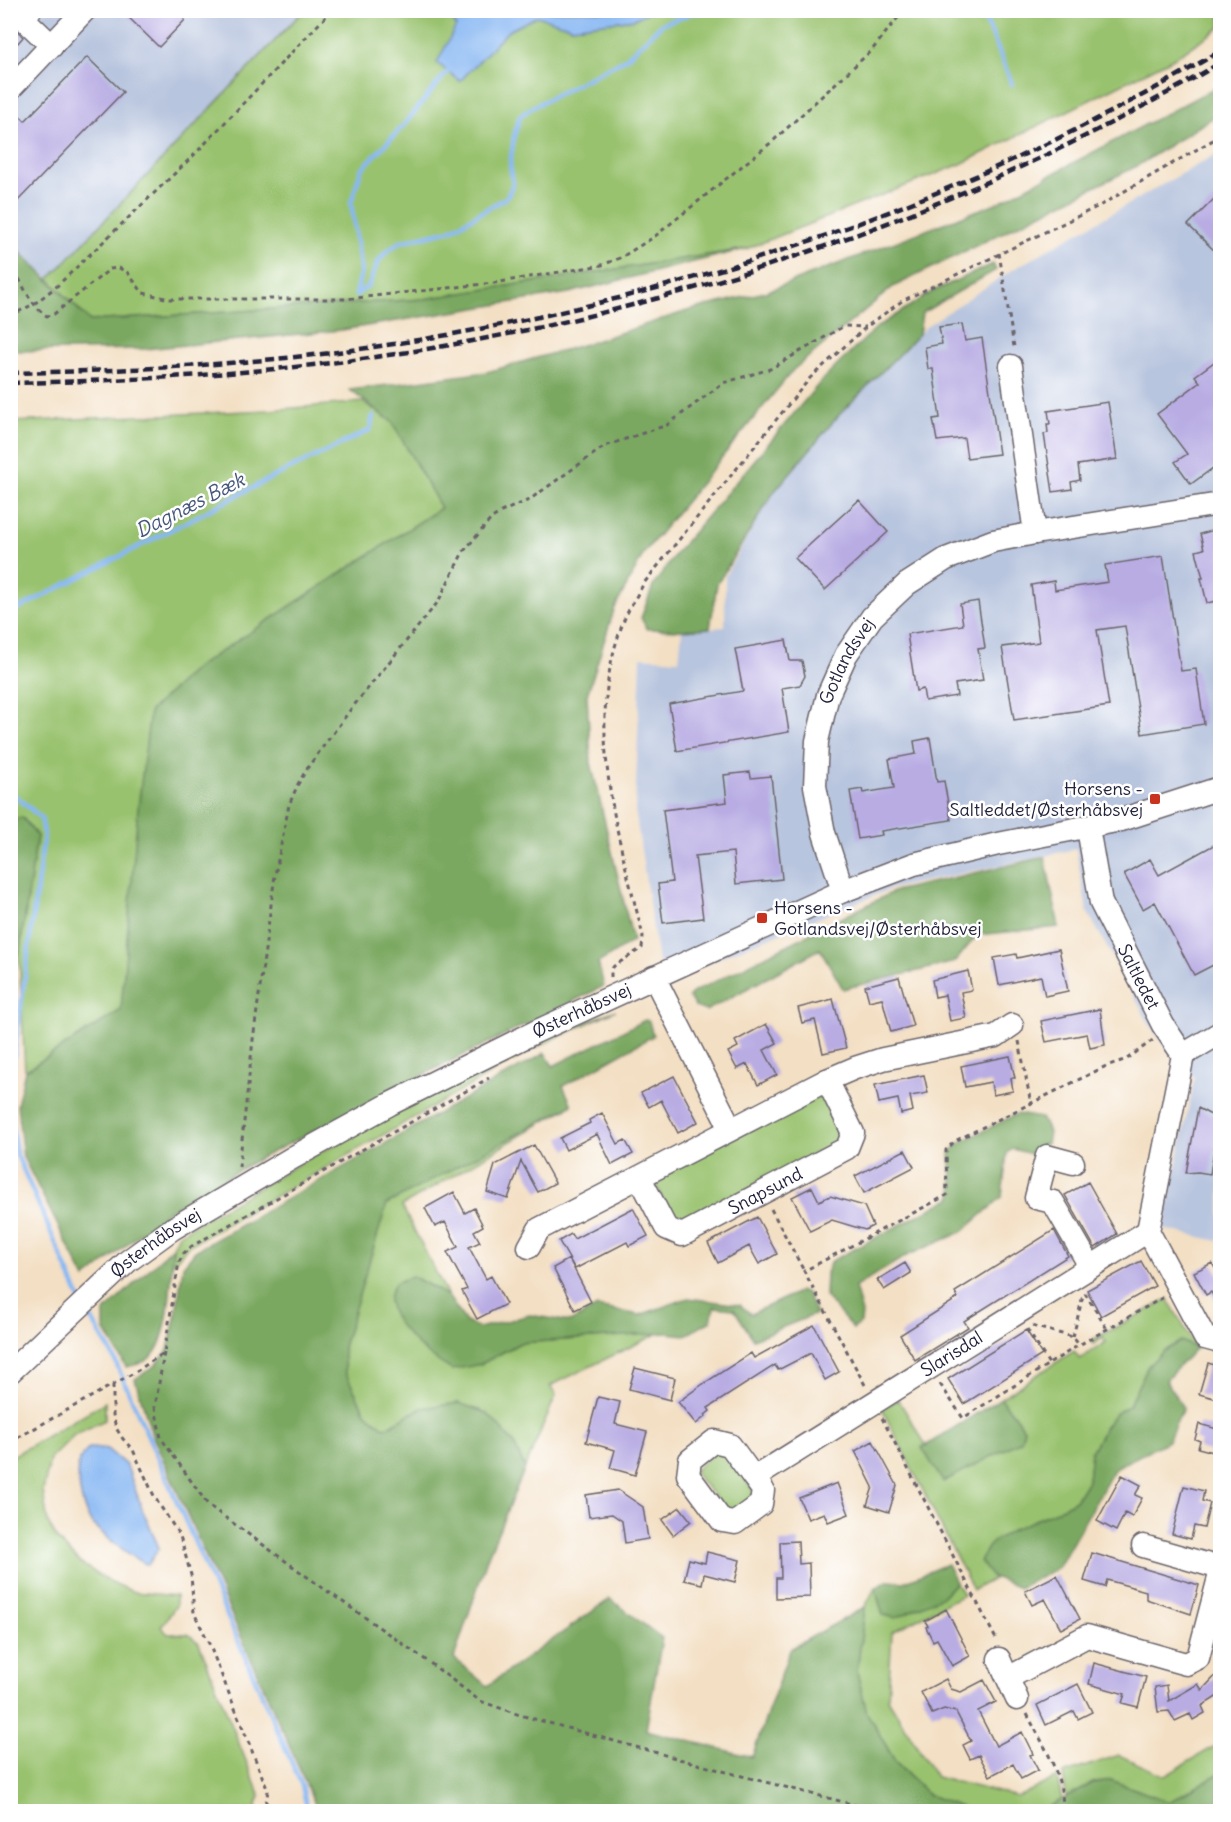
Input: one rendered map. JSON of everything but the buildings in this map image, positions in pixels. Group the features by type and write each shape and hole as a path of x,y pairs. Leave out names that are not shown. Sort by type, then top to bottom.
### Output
{"street":[{"path":"30,10 23,18 52,46"},
{"path":"10,89 86,10"},
{"path":"1011,366 1035,533"},
{"name":"Gotlandsvej","path":"843,891 824,833 815,786 817,741 828,695 846,655 872,617 907,584 946,559 993,541 1221,504"},
{"name":"Østerhåbsvej","path":"10,1372 144,1248 181,1223 390,1104 618,993 843,891 914,864 1121,820 1221,788"},
{"name":"Saltledet","path":"1088,828 1101,903 1166,1030 1183,1055"},
{"path":"654,977 731,1129"},
{"path":"529,1246 539,1229 827,1080 883,1059 996,1036 1012,1025"},
{"path":"1221,1033 1183,1055 1148,1231 1205,1338 1221,1342"},
{"name":"Snapsund","path":"640,1178 666,1228 682,1235 762,1194 847,1148 853,1133 827,1080"},
{"path":"1073,1163 1047,1156 1036,1198 1053,1202 1090,1266"},
{"name":"Slarisdal","path":"754,1478 1148,1231"},
{"path":"1143,1546 1221,1568"},
{"path":"1017,1699 1003,1668 1087,1636 1186,1664 1198,1658 1221,1574"}],"path":[{"path":"10,316 34,304 57,286 195,154 332,10"},
{"path":"10,262 34,304 40,312 47,316 54,314 110,269 119,268 129,273 143,293 160,298 346,299 494,283 602,265 620,258 654,237 773,141 872,50 904,10"},
{"path":"618,993 610,975 611,970 642,948 643,936 619,838 608,777 604,728 606,691 612,655 623,621 644,583 810,378 866,327 902,301 1099,206 1221,136"},
{"path":"999,253 1016,355 1011,366"},
{"path":"237,1190 253,1040 273,887 289,806 298,783 308,767 351,709 438,602 463,552 492,518 529,500 605,446 667,424 723,383 770,369 844,326 866,327"},
{"path":"1012,1025 1021,1045 1031,1104"},
{"path":"804,1271 947,1195 946,1150 955,1141 1106,1066 1127,1059 1166,1030"},
{"path":"489,1078 192,1246 184,1253 179,1262 155,1407 161,1438 208,1505 480,1701 520,1715 730,1773 884,1812"},
{"path":"762,1194 1001,1649 1003,1668"},
{"path":"929,1367 963,1418 1078,1345 1179,1288"},
{"path":"1073,1337 1084,1291 1107,1329"},
{"path":"1049,1364 1024,1324 1073,1337 1078,1345"},
{"path":"10,1442 115,1384 164,1353"},
{"path":"115,1384 113,1415 116,1428 133,1450 155,1498 180,1536 191,1575 194,1613 208,1641 268,1791 264,1812"},
{"path":"1017,1699 1022,1704 1059,1775 1064,1812"}],"shaded area":[{"path":"10,11 303,11 49,279 11,242"},
{"path":"1220,152 1220,1231 1218,1241 1163,1229 1195,1076 1184,1075 1151,1027 1087,911 1076,849 893,888 728,954 674,980 658,961 635,810 641,657 679,660 682,630 725,627 725,576 774,492 839,415 928,325 1012,270"}],"green space":[{"path":"651,10 1220,11 1220,28 1172,59 961,164 746,249 424,299 90,321 49,279 303,11 448,11 456,26 460,81 508,31 537,16 572,27 634,19"},
{"path":"1220,85 1220,113 1137,166 893,287 793,370 644,553 614,610 587,695 591,763 633,941 598,963 604,986 253,1162 168,1211 85,1279 23,1157 17,1105 25,1071 121,1010 138,808 150,711 197,667 441,508 392,422 350,390 487,372 589,343 690,310 765,292 999,202"},
{"path":"10,242 90,321 424,299 746,249 569,293 342,330 145,349 11,351"},
{"path":"993,264 996,270 922,313 919,334 839,415 774,492 717,584 710,628 647,629 641,618 653,586 676,553 823,379 877,327 933,291"},
{"path":"363,402 392,422 441,508 197,667 150,711 121,1011 25,1071 19,956 37,836 22,817 11,821 10,422 270,410"},
{"path":"22,817 37,836 19,956 11,953 10,821"},
{"path":"1045,857 1059,927 977,935 955,962 843,989 820,949 706,1011 695,1007 689,997 692,993 895,891"},
{"path":"616,1010 543,1044 188,1246 171,1266 173,1247 179,1234 311,1157 544,1037"},
{"path":"645,1020 649,1021 653,1036 563,1086 572,1105 387,1204 343,1347 345,1372 365,1412 385,1428 421,1408 459,1403 487,1413 513,1442 525,1468 488,1556 454,1658 487,1686 610,1599 662,1638 646,1730 752,1757 790,1649 865,1607 857,1672 867,1713 896,1763 929,1795 971,1811 316,1811 152,1434 135,1379 156,1365 168,1350 183,1266 195,1251 545,1053 553,1066"},
{"path":"816,1092 826,1094 847,1136 678,1230 652,1177"},
{"path":"572,1105 402,1206 448,1296 412,1276 481,1364 520,1343 659,1333 550,1386 556,1395 525,1468 513,1442 421,1408 385,1428 365,1412 345,1372 343,1347 386,1204"},
{"path":"1017,1114 1041,1118 1049,1132 1047,1144 1042,1144 1040,1156 1012,1149 1007,1153 1002,1197 962,1232 906,1256 855,1287 862,1313 861,1323 853,1329 825,1296 826,1273 831,1261 951,1198 953,1192 950,1153 959,1143"},
{"path":"173,1247 169,1304 163,1335 152,1356 126,1367 104,1329 104,1312"},
{"path":"412,1276 448,1296 466,1322 479,1328 530,1315 570,1322 597,1307 640,1315 688,1298 740,1305 751,1314 800,1291 807,1293 816,1314 753,1339 734,1309 714,1307 711,1321 686,1335 667,1333 520,1343 481,1364 452,1370 413,1341 392,1311 389,1299 395,1283"},
{"path":"1168,1299 1196,1348 1181,1341 1148,1366 1129,1405 1115,1414 1091,1452 1088,1481 1076,1500 1056,1511 991,1576 995,1578 973,1590 882,1409 898,1399 926,1445 922,1447 1024,1429 1001,1398 1074,1351 1080,1359 1106,1342 1103,1338 1093,1344 1092,1340"},
{"path":"1181,1341 1196,1348 1166,1380 1183,1408 1168,1441 1115,1468 1058,1568 1019,1588 991,1576 980,1561 989,1546 1016,1528 1076,1500 1088,1481 1091,1452 1105,1427 1115,1414 1129,1405 1148,1366 1163,1351"},
{"path":"1001,1398 1024,1429 1021,1441 943,1482 922,1448"},
{"path":"105,1402 105,1420 74,1435 50,1459 43,1491 48,1523 58,1540 80,1563 105,1579 134,1592 176,1596 176,1606 161,1627 168,1634 188,1634 199,1643 260,1796 255,1811 11,1811 11,1457"},
{"path":"717,1449 723,1451 756,1493 732,1516 693,1472"},
{"path":"947,1564 956,1582 943,1596 896,1618 883,1615 875,1588 887,1581 904,1582"},
{"path":"956,1582 963,1595 892,1632 888,1699 936,1777 1018,1797 1057,1777 1062,1800 1041,1811 971,1812 929,1795 896,1763 867,1713 857,1672 865,1607 875,1588 883,1615 943,1596"},
{"path":"1220,1743 1220,1773 1169,1802 1111,1780 1093,1783 1066,1798 1063,1774 1119,1755 1165,1776"},
{"path":"1220,1773 1220,1811 1041,1811 1093,1783 1111,1780 1169,1802"}],"water":[{"path":"448,11 651,11 634,19 572,27 537,16 508,31 460,81 437,63 456,26"},
{"path":"89,1448 107,1449 127,1466 159,1548 148,1565 116,1545 94,1525 86,1514 78,1481 78,1465"}],"waterway":[{"path":"356,295 369,285 378,262 386,252 400,242 451,230 507,197 513,184 510,165 514,136 520,116 625,59 662,24 693,13 724,10"},
{"path":"979,10 989,27 1012,84"},
{"name":"Dagnæs Bæk","path":"356,295 361,271 351,203 361,170 403,126 448,71"},
{"name":"Dagnæs Bæk","path":"10,613 275,476 370,430 373,416"},
{"name":"Dagnæs Bæk","path":"10,791 41,818 44,834 10,1087"},
{"name":"Dagnæs Bæk","path":"10,1111 16,1153 80,1299"},
{"path":"86,1309 112,1354 302,1786 308,1812"}],"railway":[{"path":"10,373 166,367 322,354 439,336 556,313 672,284 787,249 899,208 1009,161 1116,109 1220,51"},
{"path":"10,383 166,377 322,364 439,347 556,324 672,294 786,259 899,218 1010,172 1117,120 1220,63"}],"place":[{"name":"Horsens - Saltleddet/Østerhåbsvej","path":"1155,799"},
{"name":"Horsens - Gotlandsvej/Østerhåbsvej","path":"762,918"}]}
